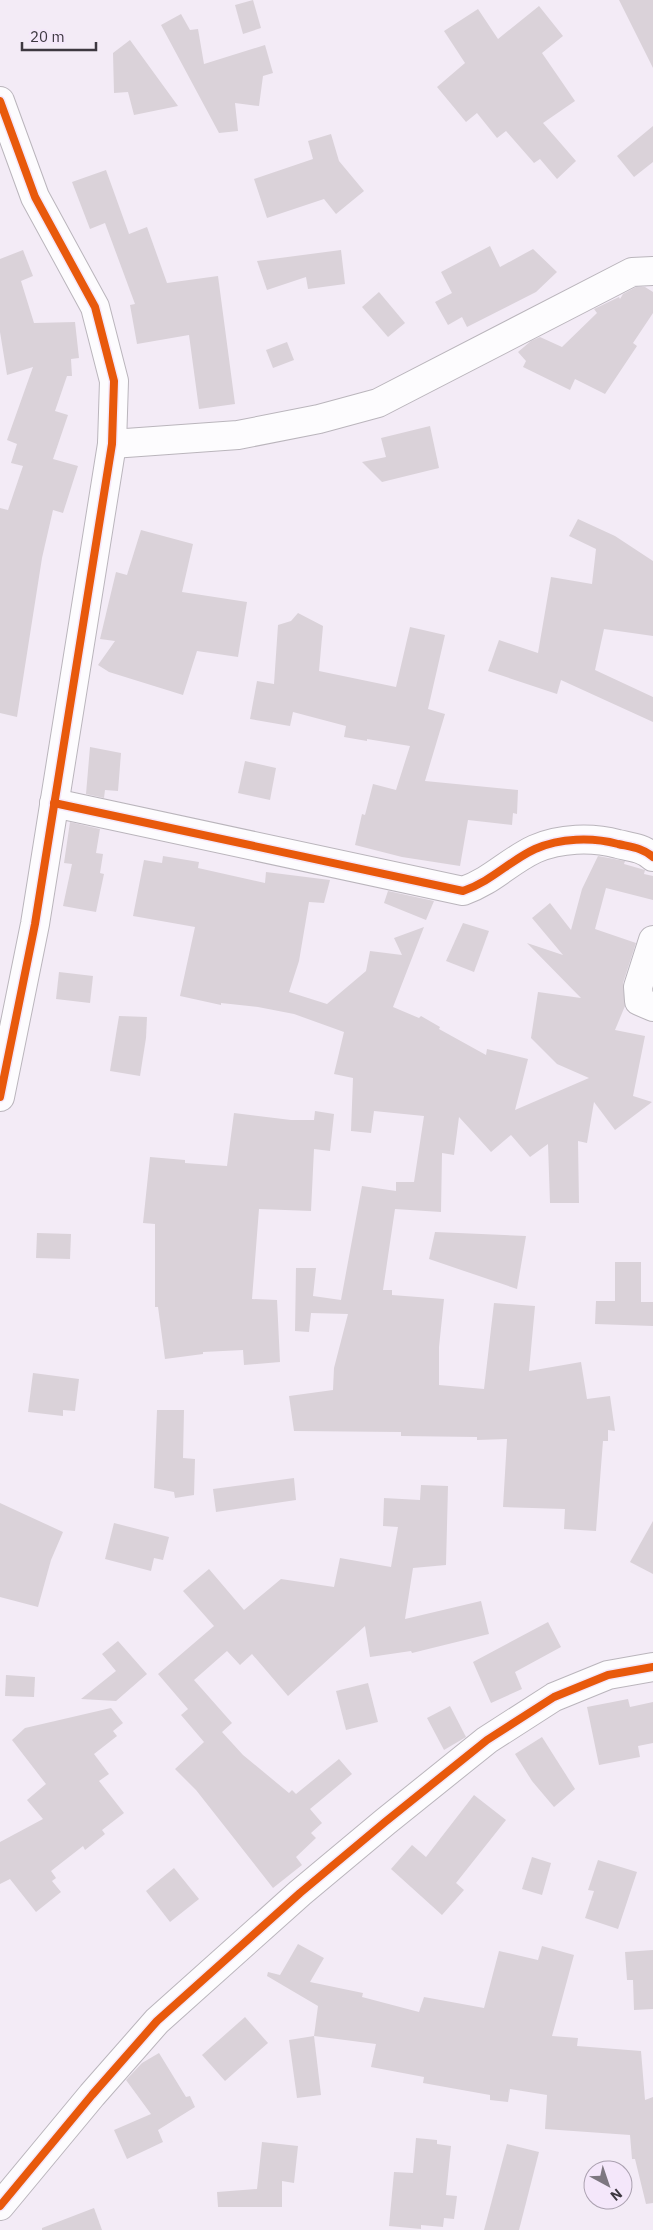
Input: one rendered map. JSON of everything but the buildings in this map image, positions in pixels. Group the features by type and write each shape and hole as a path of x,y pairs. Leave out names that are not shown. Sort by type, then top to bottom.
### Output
{"street":[{"path":"0,101 35,197 96,307 114,381 112,444 35,924 0,1097"},
{"path":"112,444 238,435 319,419 378,402 632,272 653,271"},
{"path":"54,803 463,892 482,885 534,850 559,841 603,840 646,851 653,857"},
{"path":"653,940 638,987 639,1001 653,1007"},
{"path":"0,2206 92,2095 156,2022 300,1893 378,1828 488,1740 554,1697 608,1674 653,1667"}],"cycle path":[{"path":"0,101 35,197 95,307 114,381 112,444 35,924 0,1097"},
{"path":"54,803 463,891 483,882 535,849 565,841 598,840 637,848 653,857"},
{"path":"0,2206 92,2095 157,2021 300,1893 385,1822 487,1740 554,1697 608,1675 653,1667"}]}
